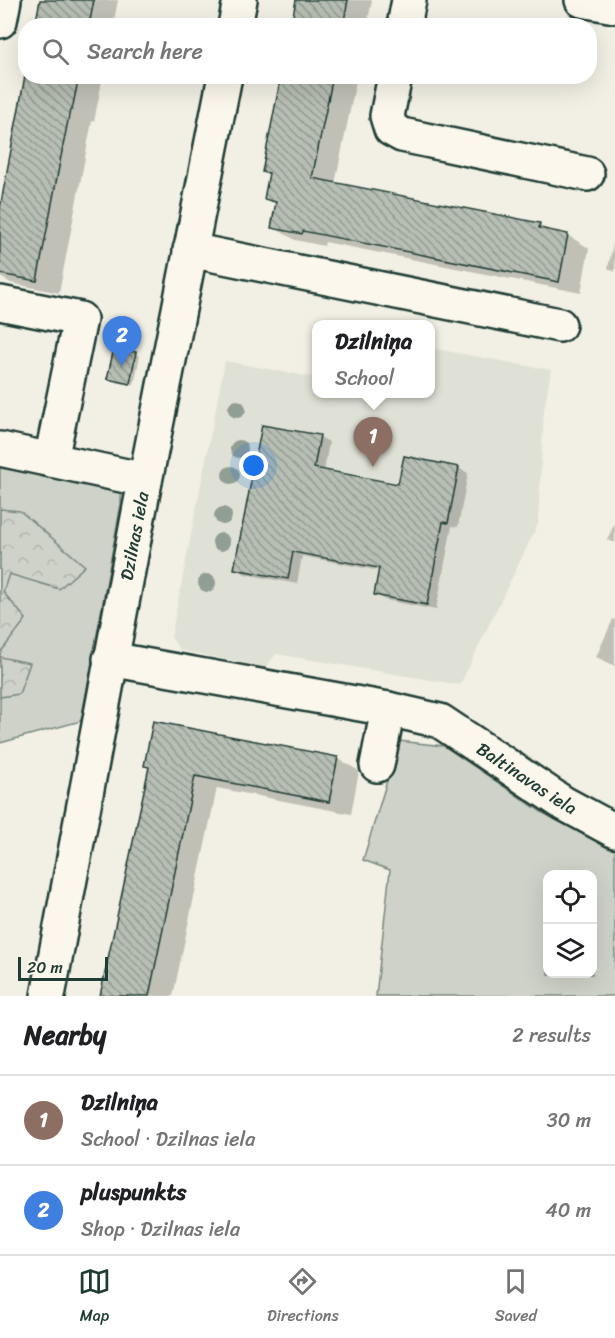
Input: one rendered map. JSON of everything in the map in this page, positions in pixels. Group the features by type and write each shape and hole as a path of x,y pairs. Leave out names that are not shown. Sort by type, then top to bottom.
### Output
{"street":[{"path":"0,21 4,0"},
{"path":"237,18 240,0"},
{"path":"406,18 409,0"},
{"path":"582,0 615,6"},
{"name":"Dzilnas iela","path":"48,996 110,659 223,84"},
{"path":"393,84 387,116 391,129 402,135 587,174"},
{"path":"190,250 559,325"},
{"path":"0,303 80,319 51,460"},
{"path":"0,449 145,480"},
{"path":"110,659 388,709 377,765"},
{"name":"Baltinavas iela","path":"388,709 441,720 563,803 615,831"}],"shaded area":[{"path":"435,349 551,370 544,411 538,524 460,685 276,654 265,668 180,650 171,637 225,361 312,377 312,398 435,398"}],"green space":[{"path":"0,468 115,488 121,494 121,504 81,721 0,743"},
{"path":"0,509 20,511 85,566 59,589 9,574 3,592 26,619 0,653"},
{"path":"0,657 30,663 19,694 0,697"},
{"path":"399,741 444,746 543,813 615,850 615,996 376,996 390,870 363,860"}],"building":[{"path":"40,0 94,0 91,18 37,18"},
{"path":"296,0 348,0 345,18 293,18"},
{"path":"23,84 77,84 72,110 70,110 37,281 0,274 0,208"},
{"path":"279,84 331,84 312,178 540,223 539,228 568,234 559,282 303,231 302,234 271,228 276,202 264,199 269,173 262,172"},
{"path":"114,348 136,352 130,384 107,379"},
{"path":"262,425 320,435 314,468 398,484 404,456 459,467 448,523 443,522 427,605 374,595 379,568 293,552 288,579 234,569"},
{"path":"153,721 338,757 329,802 195,776 149,996 100,996 149,767 144,766"}],"place":[{"name":"pluspunkts","path":"122,366"},
{"name":"Dzilniņa","path":"373,467"}]}
